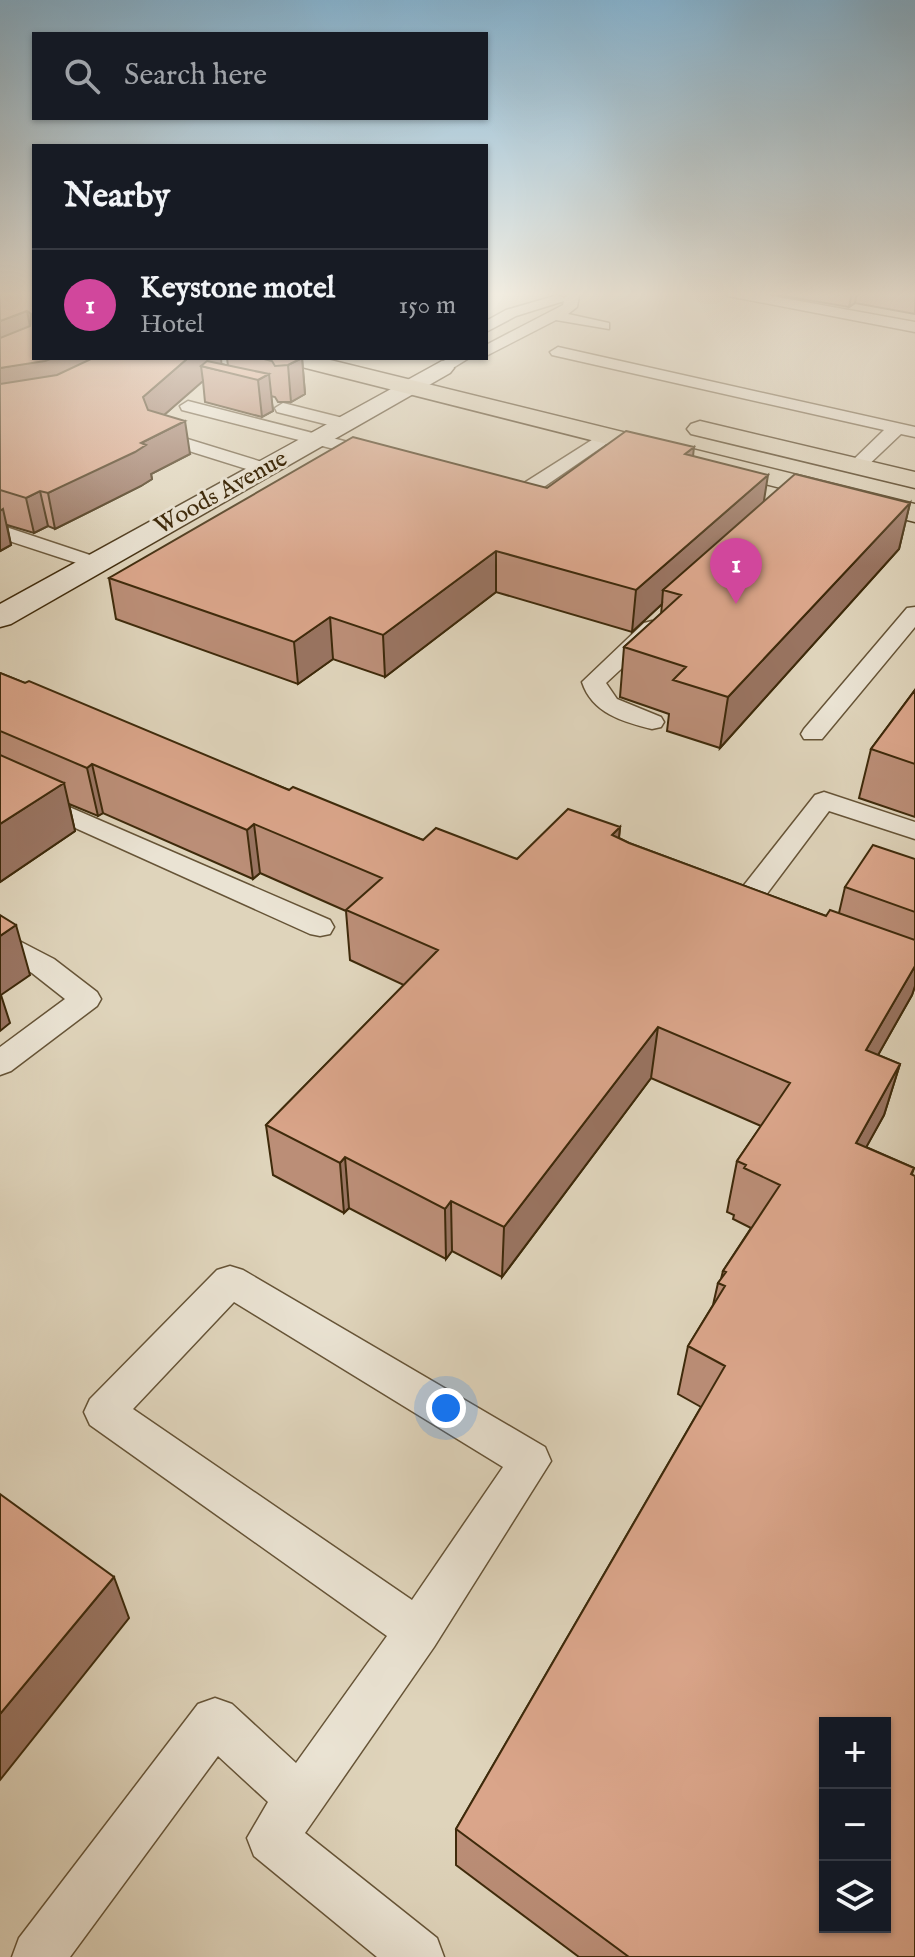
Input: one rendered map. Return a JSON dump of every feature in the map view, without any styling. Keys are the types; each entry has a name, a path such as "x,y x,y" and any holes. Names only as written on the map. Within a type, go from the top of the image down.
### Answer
{"main road":[{"path":"440,383 606,436 915,513"},
{"path":"676,423 915,480"}],"street":[{"name":"Woods Avenue","path":"0,617 345,424 399,383"}],"lane":[{"path":"698,383 906,430"},
{"path":"207,388 159,431 160,436 266,469"},
{"path":"188,406 392,459"},
{"path":"283,408 345,424"},
{"path":"857,466 906,430"},
{"path":"480,483 511,490 528,489 606,436"},
{"path":"785,507 807,487"},
{"path":"0,531 95,563"},
{"path":"652,722 607,704 596,693 594,682 672,610"},
{"path":"813,734 915,613"},
{"path":"0,785 320,927"},
{"path":"766,926 736,915 824,800 915,831"},
{"path":"0,941 43,966 86,999 0,1063"},
{"path":"418,1631 104,1412 230,1281 530,1461 418,1631 272,1838 418,1957"},
{"path":"38,1957 215,1721 300,1799"}],"building":[{"path":"159,383 143,397 148,410 185,421 141,443 146,445 135,452 48,493 40,491 26,498 0,490 0,384"},
{"path":"626,431 694,447 685,454 768,475 636,590 496,551 383,635 330,617 294,642 109,578 353,437 547,488"},
{"path":"795,474 910,503 728,697 673,680 686,667 624,647 681,595 663,590"},
{"path":"0,673 25,683 29,681 289,790 293,787 423,840 436,828 517,859 568,809 620,827 612,835 629,843 826,916 830,910 915,940 915,966 866,1050 900,1064 856,1143 914,1168 911,1174 915,1176 915,1957 629,1957 456,1829 725,1366 688,1346 725,1286 718,1283 726,1272 723,1271 780,1185 744,1168 746,1165 737,1161 790,1083 658,1027 504,1227 451,1201 445,1209 345,1157 340,1163 266,1125 438,950 346,910 382,878 254,824 247,830 92,764 87,768 0,731"},
{"path":"915,690 915,764 871,749"},
{"path":"0,755 64,783 0,824"},
{"path":"873,845 915,859 915,912 845,887"},
{"path":"0,915 16,925 0,936"},
{"path":"0,1494 114,1577 0,1714"}],"place":[{"name":"Keystone motel","path":"736,604"}]}
